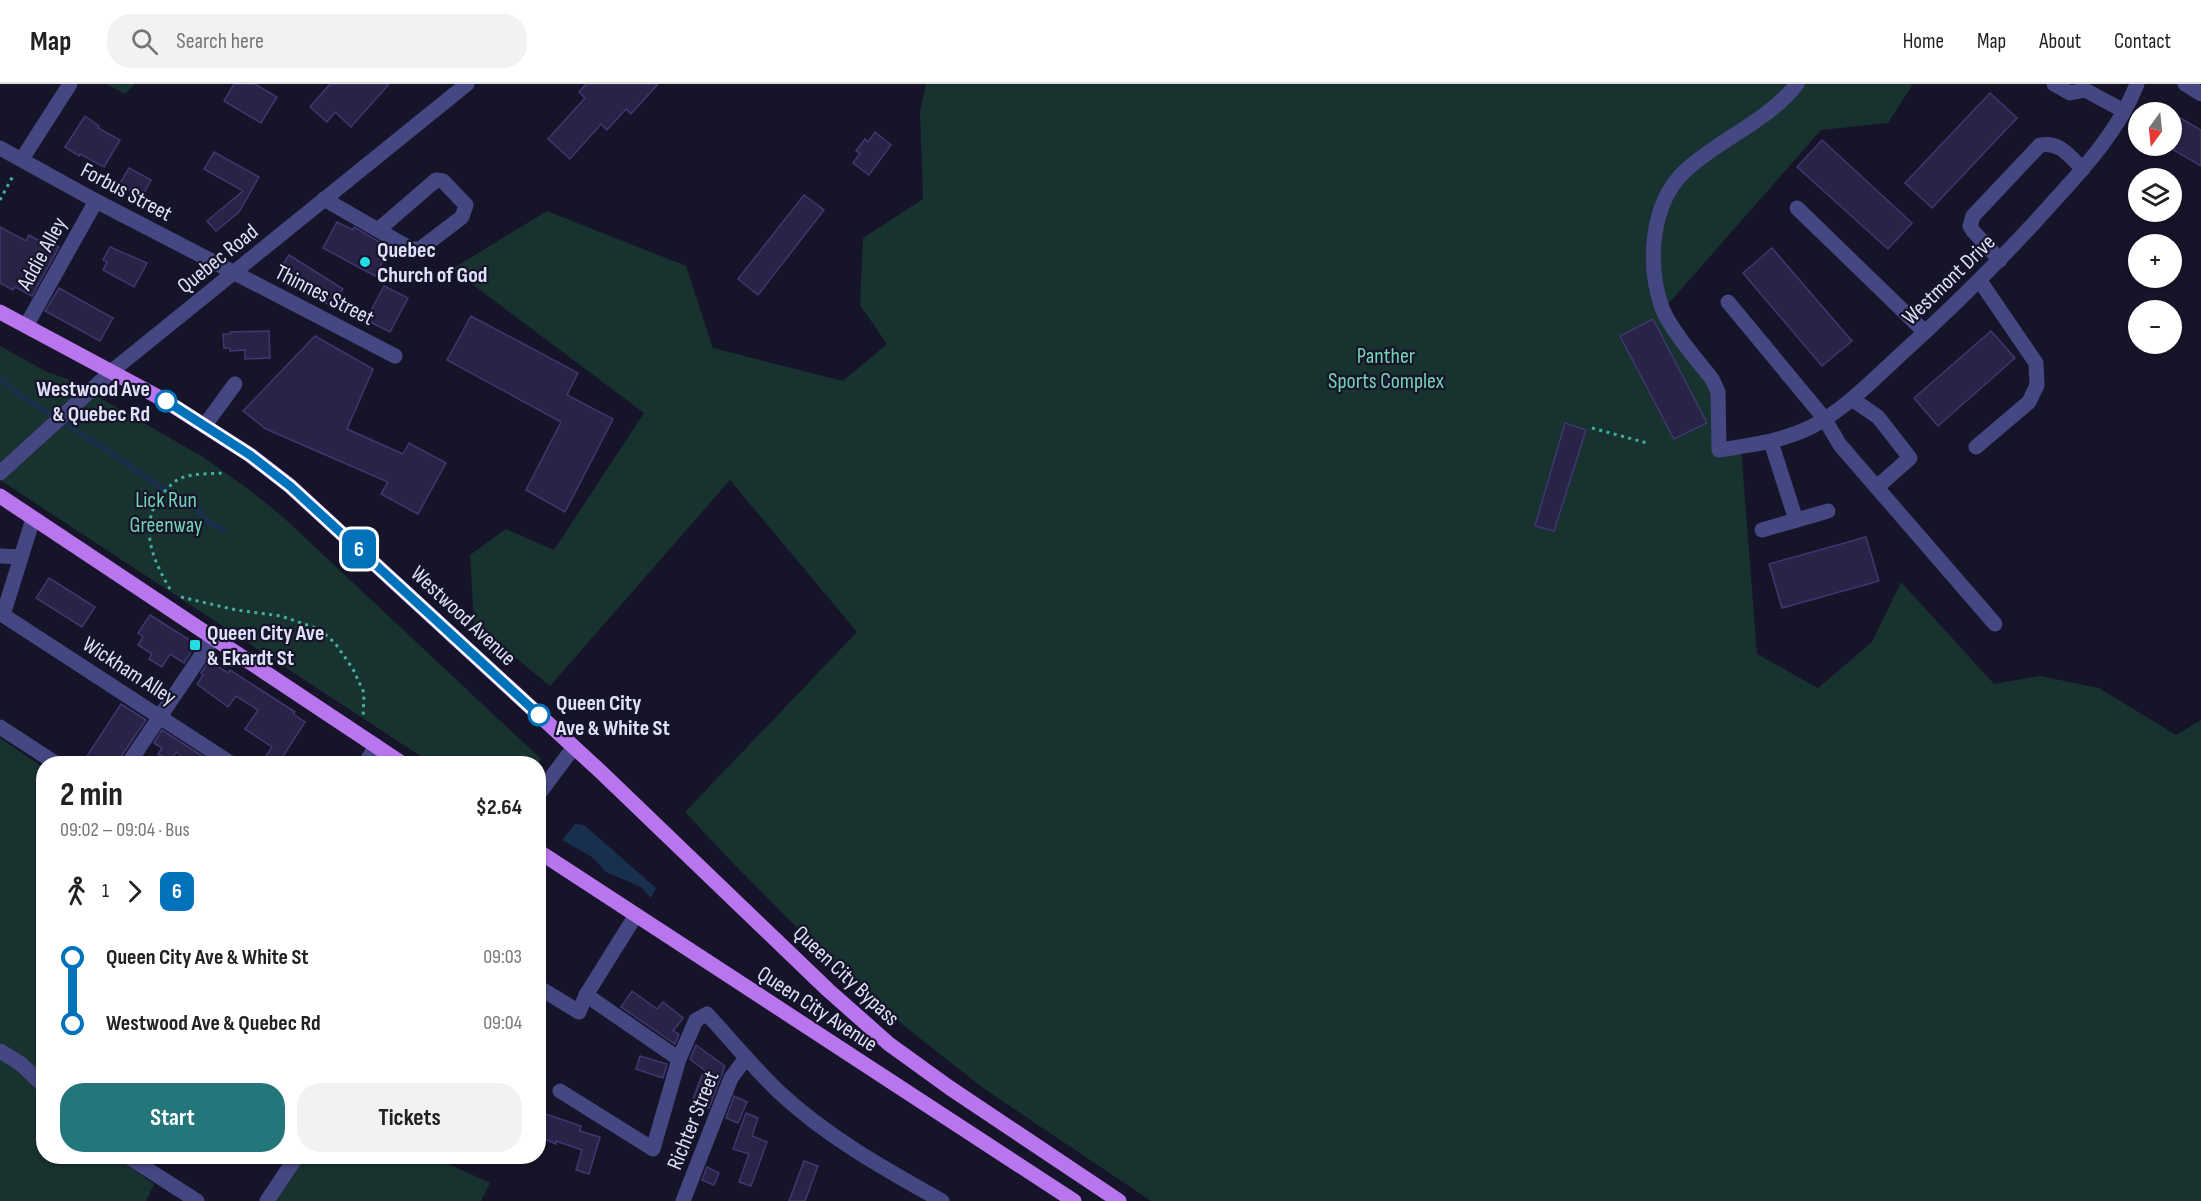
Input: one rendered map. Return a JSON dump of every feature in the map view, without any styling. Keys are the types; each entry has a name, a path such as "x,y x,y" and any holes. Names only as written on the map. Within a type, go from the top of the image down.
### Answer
{"main road":[{"name":"Westwood Avenue","path":"0,312 112,371 205,425 250,455 290,486 574,747"},
{"path":"0,496 391,756"},
{"name":"Queen City Bypass","path":"574,747 828,990 889,1044 950,1088 1119,1201"},
{"name":"Queen City Avenue","path":"546,855 1074,1201"}],"street":[{"path":"22,159 70,84"},
{"name":"Quebec Road","path":"0,473 112,371 466,84"},
{"name":"Westmont Drive","path":"1797,84 1790,93 1768,111 1685,171 1668,190 1652,246 1654,276 1663,310 1718,392 1719,450 1771,442 1812,426 1852,399 2001,260 2094,156 2124,111 2137,84"},
{"path":"2054,84 2070,93 2085,90 2124,111"},
{"path":"2185,84 2201,93"},
{"path":"2001,260 1973,231 1970,226 1973,216 2040,145 2059,146 2083,169"},
{"name":"Forbus Street","path":"0,148 234,273"},
{"path":"324,199 411,249 420,249 462,217 466,205 443,181 436,180 378,230"},
{"name":"Addie Alley","path":"26,326 96,201"},
{"path":"1797,208 1925,332"},
{"name":"Thinnes Street","path":"234,273 395,356"},
{"path":"1976,447 2029,402 2037,386 2036,363 1980,281"},
{"path":"1728,303 1824,418 1840,445 1995,624"},
{"path":"205,425 235,384"},
{"path":"1852,399 1878,417 1910,458 1877,487"},
{"path":"1771,442 1796,520"},
{"path":"1762,530 1828,511"},
{"path":"0,556 21,557 33,519"},
{"name":"Wickham Alley","path":"21,557 3,615 220,756"},
{"path":"133,756 213,638"},
{"path":"0,727 45,756"},
{"path":"370,756 376,746"},
{"path":"546,784 574,747"},
{"path":"546,992 579,1012 586,995 636,915"},
{"path":"586,995 679,1059"},
{"path":"560,1091 653,1149 679,1059 696,1020 707,1014 779,1092 815,1122 853,1149 942,1201"},
{"path":"0,1051 21,1064 36,1078"},
{"name":"Richter Street","path":"683,1201 730,1078 746,1058"},
{"path":"139,1164 197,1201"},
{"path":"267,1201 292,1164"}],"path":[{"path":"0,200 22,159"},
{"path":"1592,428 1647,443"},
{"path":"225,473 182,477 172,483 152,508 149,522 156,565 174,595 237,610 281,616 319,629 335,643 353,669 364,693 363,719"}],"green space":[{"path":"106,84 135,84 125,94"},
{"name":"Panther Sports Complex","path":"926,84 1913,84 1888,123 1821,130 1663,310 1712,379 1719,450 1741,447 1757,654 1818,688 1872,642 1901,582 1994,684 2040,676 2099,688 2176,735 2201,720 2201,1201 1151,1201 983,1088 898,1021 822,953 685,812 857,632 730,480 550,686 474,623 470,555 506,529 554,550 644,413 452,269 547,211 686,266 713,348 843,381 887,344 860,305 863,238 923,199 920,112"},
{"name":"Lick Run Greenway","path":"0,346 45,371 67,379 203,457 251,491 284,518 538,756 420,756 0,480"},
{"path":"0,738 36,762 36,1164 126,1164 154,1184 146,1201 0,1201"},
{"path":"292,1164 448,1164 490,1183 481,1201 267,1201"}],"water":[{"path":"575,824 584,825 656,888 651,898 641,887 606,872 592,857 562,840"}],"building":[{"path":"234,84 255,84 277,97 261,123 224,101"},
{"path":"330,84 389,84 351,127 335,112 327,122 310,107"},
{"path":"586,84 658,84 631,114 626,109 607,130 601,124 570,159 548,139 585,98 579,92"},
{"path":"1990,93 2017,118 1932,208 1905,183"},
{"path":"85,116 99,126 98,128 120,140 104,167 65,147"},
{"path":"2182,119 2201,130 2201,166 2182,155"},
{"path":"875,132 891,145 869,175 853,163 860,153 856,151 865,139 868,142"},
{"path":"1822,140 1912,223 1888,249 1797,167"},
{"path":"214,152 259,177 239,212 216,231 207,221 243,191 204,169"},
{"path":"129,168 151,180 142,197 119,185"},
{"path":"804,195 824,210 758,295 738,279"},
{"name":"Quebec Church of God","path":"337,222 353,230 354,227 390,248 375,276 323,248"},
{"path":"0,227 26,241 29,235 44,243 46,240 59,247 32,296 15,287 13,290 0,283"},
{"path":"110,247 147,263 134,287 103,270 107,262 103,260"},
{"path":"1772,248 1852,341 1822,366 1743,273"},
{"path":"289,255 343,289 331,306 317,298 319,293 280,269"},
{"path":"384,286 408,298 390,332 366,320"},
{"path":"59,288 113,318 100,341 45,311"},
{"path":"471,316 578,373 567,395 613,419 565,512 526,490 561,422 447,360"},
{"path":"1653,319 1707,423 1674,439 1620,336"},
{"path":"269,331 270,358 245,359 245,350 230,351 230,348 224,348 223,334"},
{"path":"1991,331 2015,358 1938,426 1914,398"},
{"path":"315,336 373,369 347,429 403,454 409,443 446,463 418,514 381,494 388,482 266,429 243,411"},
{"path":"1565,423 1586,430 1554,531 1535,526"},
{"path":"1866,537 1879,581 1782,608 1769,564"},
{"path":"49,578 95,607 82,627 36,598"},
{"path":"150,615 196,644 184,663 170,654 162,667 149,659 152,654 138,645 143,637 138,633"},
{"path":"209,661 228,673 230,670 295,712 293,714 305,722 283,756 266,756 272,747 245,729 258,710 236,696 228,707 197,684 203,675 201,673"},
{"path":"121,704 146,720 121,756 87,756"},
{"path":"162,730 202,756 182,756 176,752 173,756 161,756 158,754 162,748 154,743"},
{"path":"632,991 657,1009 663,1002 683,1018 673,1031 679,1034 675,1044 621,1007"},
{"path":"696,1045 725,1066 709,1108 692,1102 702,1075 716,1079 690,1059"},
{"path":"640,1056 667,1064 663,1078 636,1069"},
{"path":"734,1096 747,1102 738,1123 726,1118"},
{"path":"746,1113 758,1118 752,1136 767,1142 751,1186 739,1182 749,1154 733,1149"},
{"path":"546,1114 581,1126 580,1131 600,1137 589,1174 576,1170 582,1150 556,1141 556,1144 546,1140"},
{"path":"804,1161 818,1166 805,1201 789,1201"},
{"path":"707,1167 719,1173 714,1185 702,1180"}],"waterway":[{"path":"0,378 15,392 162,488 193,505 208,522 224,530"}],"bus line":[{"name":"6","path":"166,401 250,455 290,486 539,715"}],"place":[{"name":"Quebec Church of God","path":"365,262"},
{"name":"Westwood Ave & Quebec Rd","path":"166,401"},
{"name":"Queen City Ave & Ekardt St","path":"195,645"},
{"name":"Queen City Ave & White St","path":"539,715"}]}
